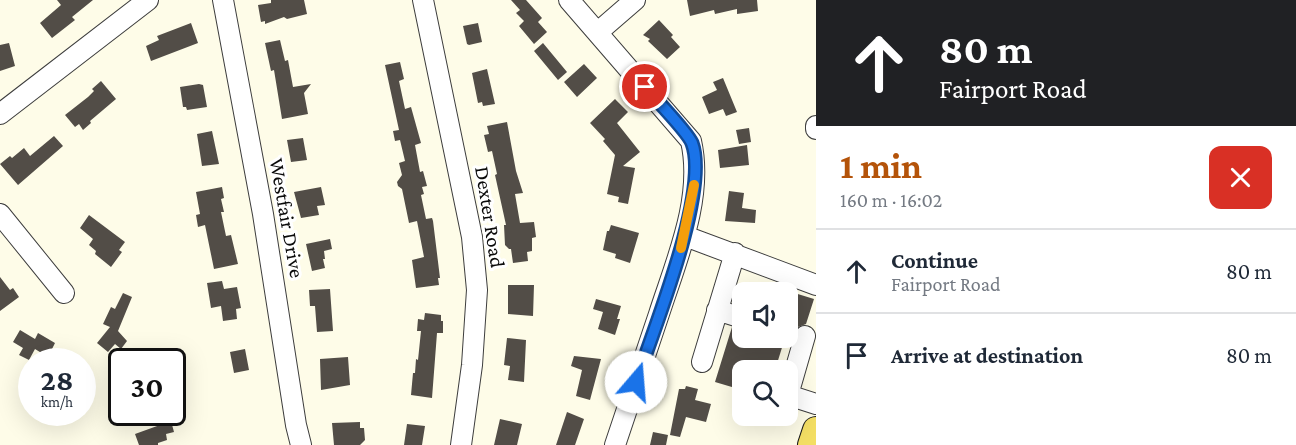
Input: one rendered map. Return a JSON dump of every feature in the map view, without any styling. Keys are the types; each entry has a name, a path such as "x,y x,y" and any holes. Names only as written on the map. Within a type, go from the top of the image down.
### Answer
{"street":[{"path":"0,114 148,0"},
{"name":"Westfair Drive","path":"223,0 301,445"},
{"name":"Dexter Road","path":"423,0 472,237 476,280 472,365 461,445"},
{"path":"569,0 691,141 696,160 696,177 685,236 615,445"},
{"path":"598,32 635,0"},
{"path":"0,214 64,293"},
{"path":"685,236 816,285"},
{"path":"702,362 735,253"},
{"path":"717,310 732,315"},
{"path":"803,335 788,395 816,404"}],"building":[{"path":"57,0 93,0 72,17 75,20 52,38 40,23 61,5"},
{"path":"271,0 304,0 307,14 287,19 284,17 265,24 265,21 261,22 258,5 271,3"},
{"path":"511,0 526,0 542,18 538,22 547,32 534,44 519,26 524,21 516,13 520,10"},
{"path":"687,0 757,0 758,11 737,14 737,9 715,14 714,10 690,16"},
{"path":"659,20 673,35 671,37 680,47 667,59 648,41 650,39 643,35"},
{"path":"191,23 198,43 151,61 146,46 159,40 157,36"},
{"path":"478,23 482,42 469,45 463,26"},
{"path":"280,40 285,61 288,60 293,87 311,84 304,93 308,114 282,119 274,70 271,71 265,43"},
{"path":"9,43 15,66 0,71 0,45"},
{"path":"543,43 567,72 558,80 534,51"},
{"path":"400,62 404,79 399,81 405,109 411,107 421,143 415,145 420,172 423,171 427,186 422,187 424,194 421,195 426,219 432,218 433,221 440,278 438,278 439,285 416,288 412,260 424,257 417,221 409,223 402,189 397,182 402,175 399,163 405,161 400,140 395,141 393,131 399,130 385,65"},
{"path":"584,64 597,78 577,97 564,82"},
{"path":"487,69 495,104 483,106 482,102 478,103 472,73"},
{"path":"723,78 737,112 726,116 723,109 709,114 702,97 717,90 713,82"},
{"path":"101,81 116,99 83,130 79,124 75,127 65,115 88,97 94,91 92,89"},
{"path":"203,85 207,107 187,110 183,107 180,87"},
{"path":"615,99 628,112 617,123 640,152 623,166 635,168 628,204 618,202 619,197 607,194 615,155 603,141 605,139 590,123"},
{"path":"507,122 516,171 523,193 515,194 520,223 534,222 536,237 532,238 532,251 527,252 528,261 513,263 511,249 505,245 504,225 506,225 492,151 488,152 484,135 489,134 487,126"},
{"path":"749,128 751,142 739,144 736,130"},
{"path":"212,131 219,164 202,166 197,134"},
{"path":"54,136 63,146 18,185 0,164 24,148 30,156"},
{"path":"303,138 307,160 291,162 287,140"},
{"path":"747,145 749,165 720,168 718,150"},
{"path":"222,187 224,198 221,199 224,212 221,212 226,236 231,235 238,264 214,269 205,225 198,227 196,215 200,214 196,192"},
{"path":"321,187 325,205 317,206 319,215 301,218 294,192"},
{"path":"729,191 744,193 742,208 756,210 755,223 725,221"},
{"path":"89,215 125,242 119,250 122,252 111,267 95,254 96,251 89,245 93,239 80,228"},
{"path":"611,225 639,233 630,263 615,258 616,254 603,250 607,231"},
{"path":"330,239 332,249 324,251 325,268 312,271 306,244"},
{"path":"0,277 10,290 13,288 19,297 0,311"},
{"path":"222,281 224,289 237,287 241,308 236,309 237,319 223,321 221,306 211,308 207,283"},
{"path":"508,285 534,285 533,316 508,314"},
{"path":"330,289 333,331 317,332 315,306 310,306 309,290"},
{"path":"123,293 132,297 118,331 127,341 122,348 115,344 108,348 108,352 97,343 110,327 103,324 111,307 115,309"},
{"path":"798,294 814,299 806,324 798,327"},
{"path":"596,299 621,306 615,335 598,329 603,312 593,309"},
{"path":"425,313 441,315 441,321 443,321 443,333 437,333 432,398 411,395 421,331 417,331 418,319 424,320"},
{"path":"732,327 732,348 782,348 778,360 732,360 732,387 715,382"},
{"path":"20,330 35,339 38,333 55,343 52,348 23,348 13,342"},
{"path":"507,338 526,340 524,382 508,380 510,366 504,365"},
{"path":"245,349 249,370 234,373 230,352"},
{"path":"574,356 601,359 590,400 576,396 582,370 571,366"},
{"path":"348,357 350,385 321,390 320,359"},
{"path":"686,386 698,389 695,400 711,404 706,422 686,417 680,437 670,435 679,389 685,389"},
{"path":"567,412 584,419 575,445 556,445"},
{"path":"500,419 522,424 517,445 494,445"},
{"path":"360,422 360,428 364,428 365,440 360,445 334,445 332,423"},
{"path":"407,424 425,426 422,445 404,445"},
{"path":"157,426 172,426 174,432 166,434 167,440 158,445 139,445 135,434"},
{"path":"653,432 668,435 666,445 650,445"}],"slow traffic":[{"path":"681,248 694,185"}],"route":[{"path":"636,382 685,236 696,177 696,160 691,141 645,87"}]}
